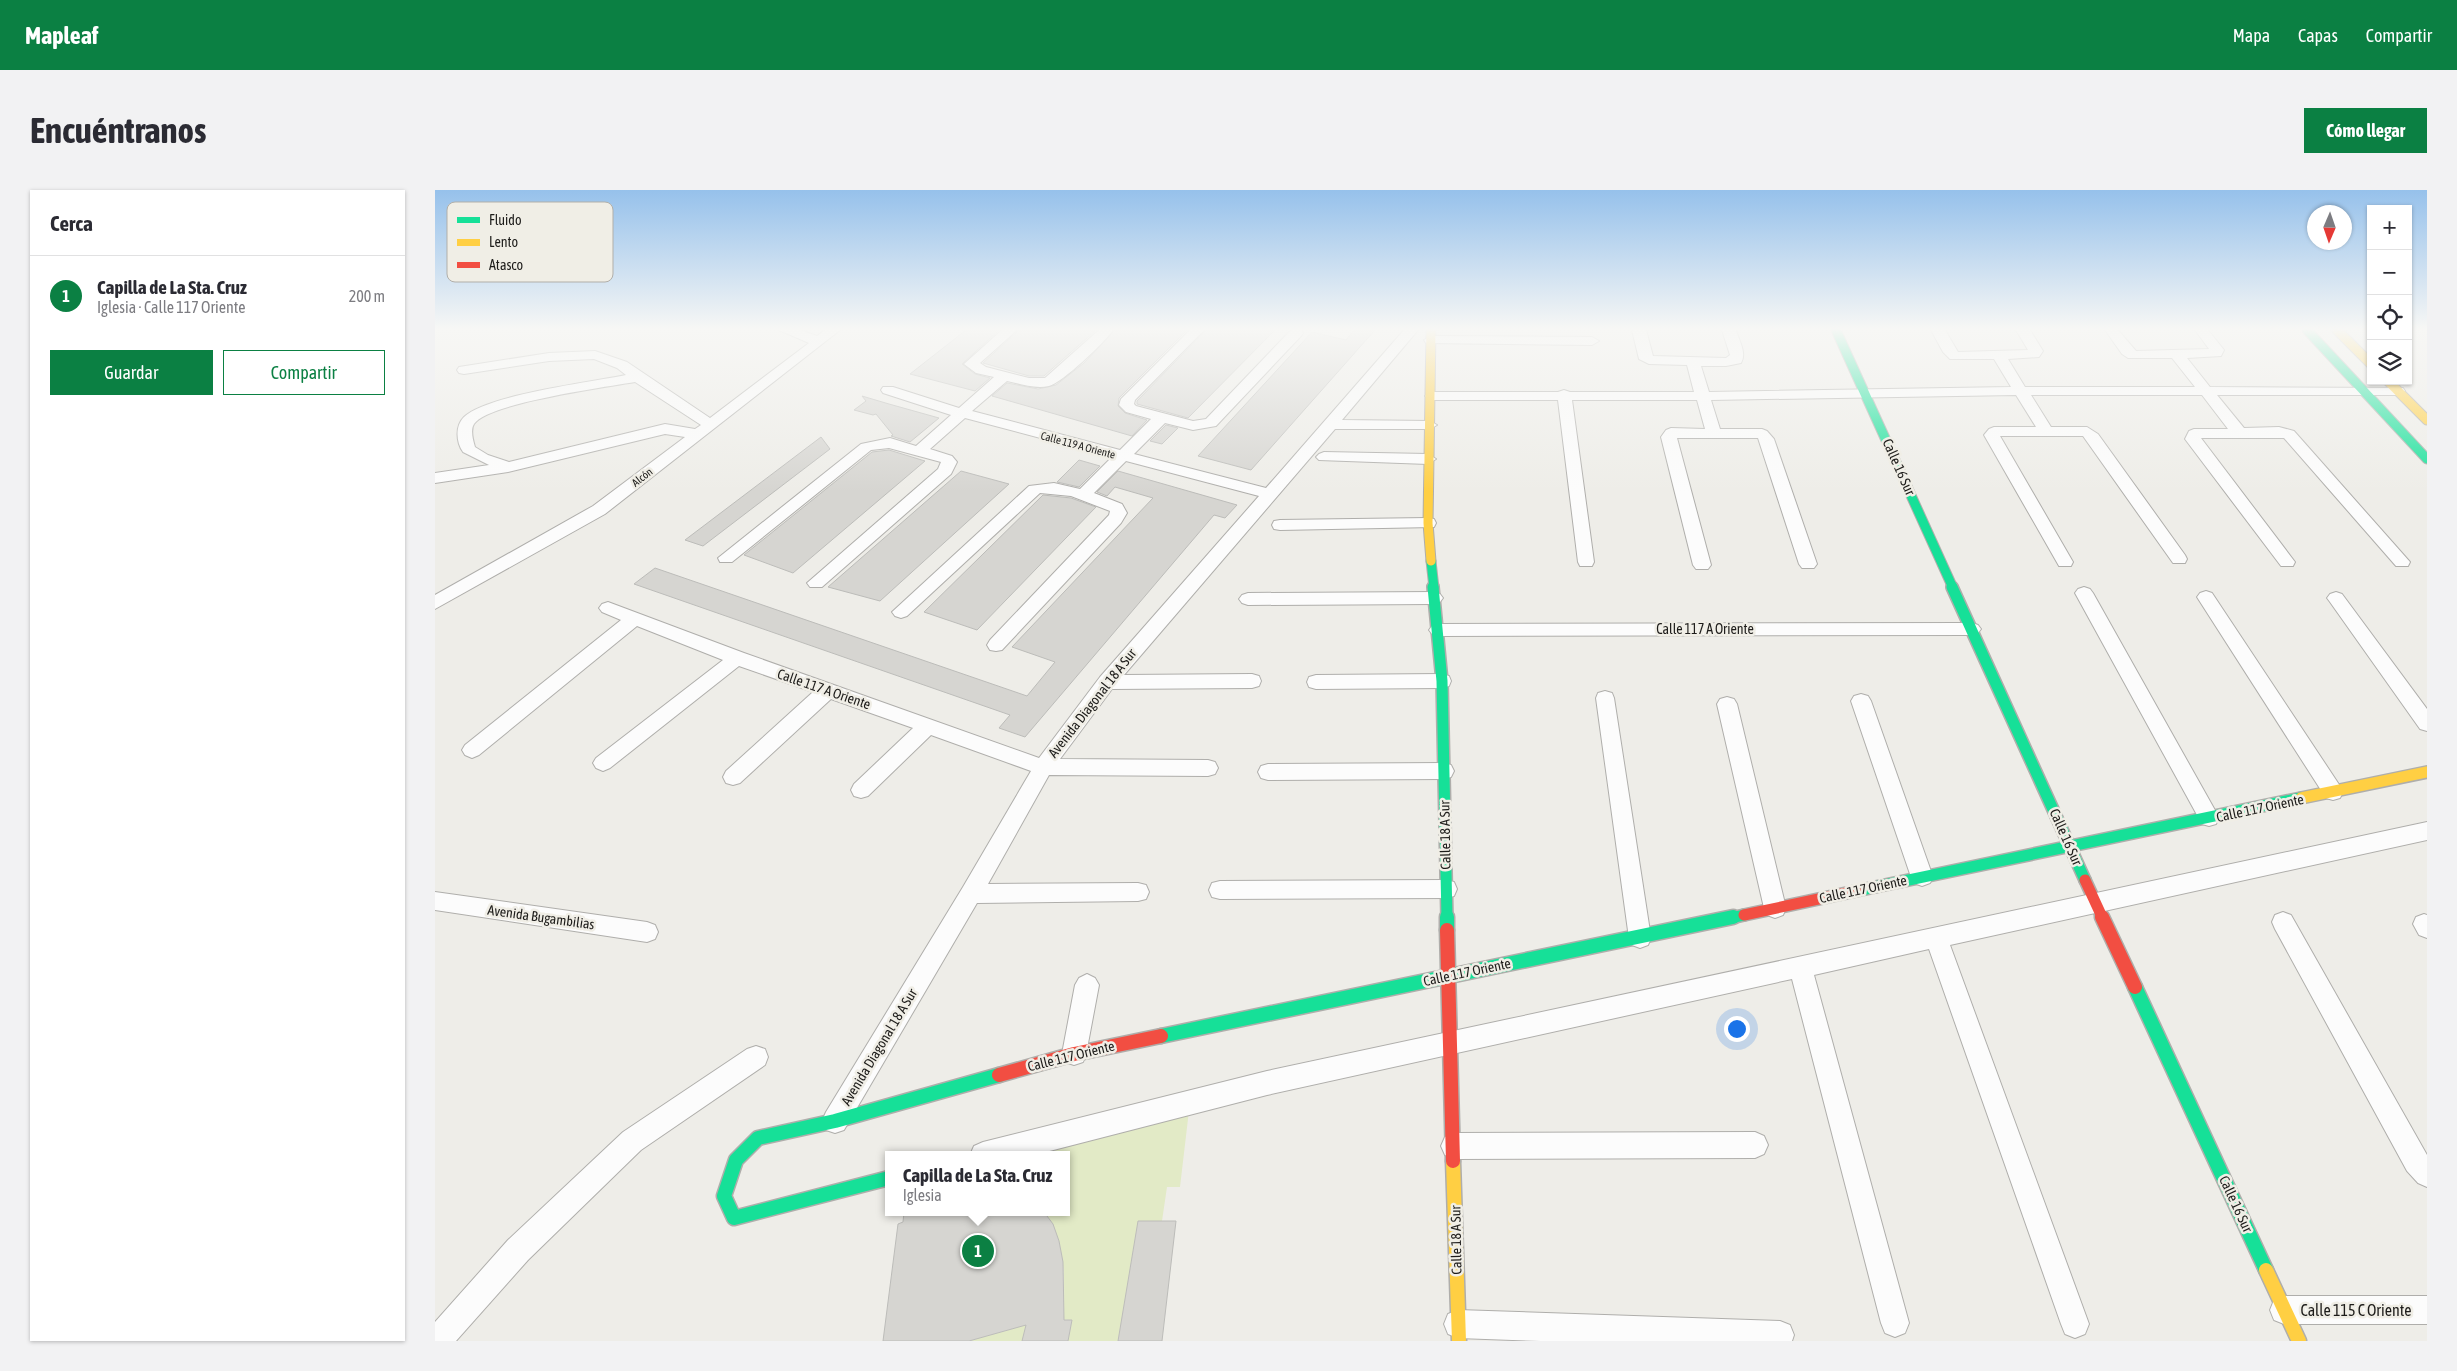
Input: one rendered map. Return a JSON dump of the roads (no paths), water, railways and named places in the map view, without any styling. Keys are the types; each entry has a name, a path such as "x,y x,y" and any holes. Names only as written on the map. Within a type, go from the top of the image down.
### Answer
{"street":[{"path":"508,467 483,458 468,449 464,437 465,429 468,422 474,416 502,405 605,384"},
{"path":"648,384 711,424"},
{"name":"Alcón","path":"439,595 599,510 764,384"},
{"path":"919,450 995,384"},
{"path":"1144,384 1128,399 1126,405 1131,409 1193,426 1203,426 1211,423 1248,384"},
{"name":"Avenida Diagonal 18 A Sur","path":"835,1120 971,894 1043,767 1107,682 1365,384"},
{"name":"Calle 18 A Sur","path":"1432,384 1428,459 1428,523 1442,681 1449,1043 1459,1333"},
{"path":"1699,384 1713,432"},
{"name":"Calle 16 Sur","path":"1862,384 2070,847 2299,1341"},
{"path":"2016,384 2046,431"},
{"path":"2200,384 2239,432"},
{"path":"2358,384 2427,459"},
{"path":"1432,396 1564,394 1703,396 2021,391 2365,391 2393,386 2427,420"},
{"name":"Calle 119 A Oriente","path":"888,390 961,413 1269,494"},
{"path":"1564,394 1586,562"},
{"path":"1082,496 1161,418"},
{"path":"1330,424 1430,425"},
{"path":"435,478 508,467 665,430 697,434"},
{"path":"1702,565 1669,437 1671,433 1754,432 1762,434 1766,439 1808,564"},
{"path":"2065,562 1992,435 1994,432 2087,432 2093,437 2179,559"},
{"path":"2287,562 2193,439 2195,434 2205,432 2289,434 2402,562"},
{"path":"726,558 866,447 890,443 947,459 949,462 945,471 816,583"},
{"path":"1324,457 1428,459"},
{"path":"901,612 1029,493 1042,487 1082,496 1116,508 1119,513 1115,520 996,645"},
{"path":"1280,525 1428,523"},
{"path":"2084,593 2209,818"},
{"path":"2206,597 2333,792"},
{"path":"1248,600 1434,598"},
{"path":"2336,598 2427,724"},
{"name":"Calle 117 A Oriente","path":"608,608 737,658 1043,767 1208,768"},
{"path":"472,750 634,619"},
{"name":"Calle 117 A Oriente","path":"1438,630 1972,629"},
{"path":"603,763 737,658"},
{"path":"1107,682 1252,681"},
{"path":"1316,682 1442,681"},
{"path":"733,777 827,690"},
{"path":"1605,698 1640,938"},
{"path":"1861,701 1922,877"},
{"path":"1727,704 1775,908"},
{"path":"861,790 929,725"},
{"path":"1267,772 1444,771"},
{"name":"Calle 117 Oriente","path":"885,1179 734,1218 725,1196 736,1160 758,1138 835,1120 1074,1054 1640,938 2427,772"},
{"path":"999,1151 1267,1083 2427,831"},
{"path":"1220,890 1446,890"},
{"path":"971,894 1138,892"},
{"name":"Avenida Bugambilias","path":"435,901 647,932"},
{"path":"2283,922 2416,1162 2427,1174"},
{"path":"1936,938 2075,1324"},
{"path":"1800,967 1895,1323"},
{"path":"1074,1054 1087,984"},
{"path":"437,1341 518,1250 632,1141 756,1057"},
{"path":"1454,1146 1755,1145"},
{"name":"Calle 115 C Oriente","path":"2285,1310 2427,1310"},
{"path":"1459,1333 1780,1335"}],"place":[{"name":"Capilla de La Sta. Cruz","path":"978,1251"}]}
